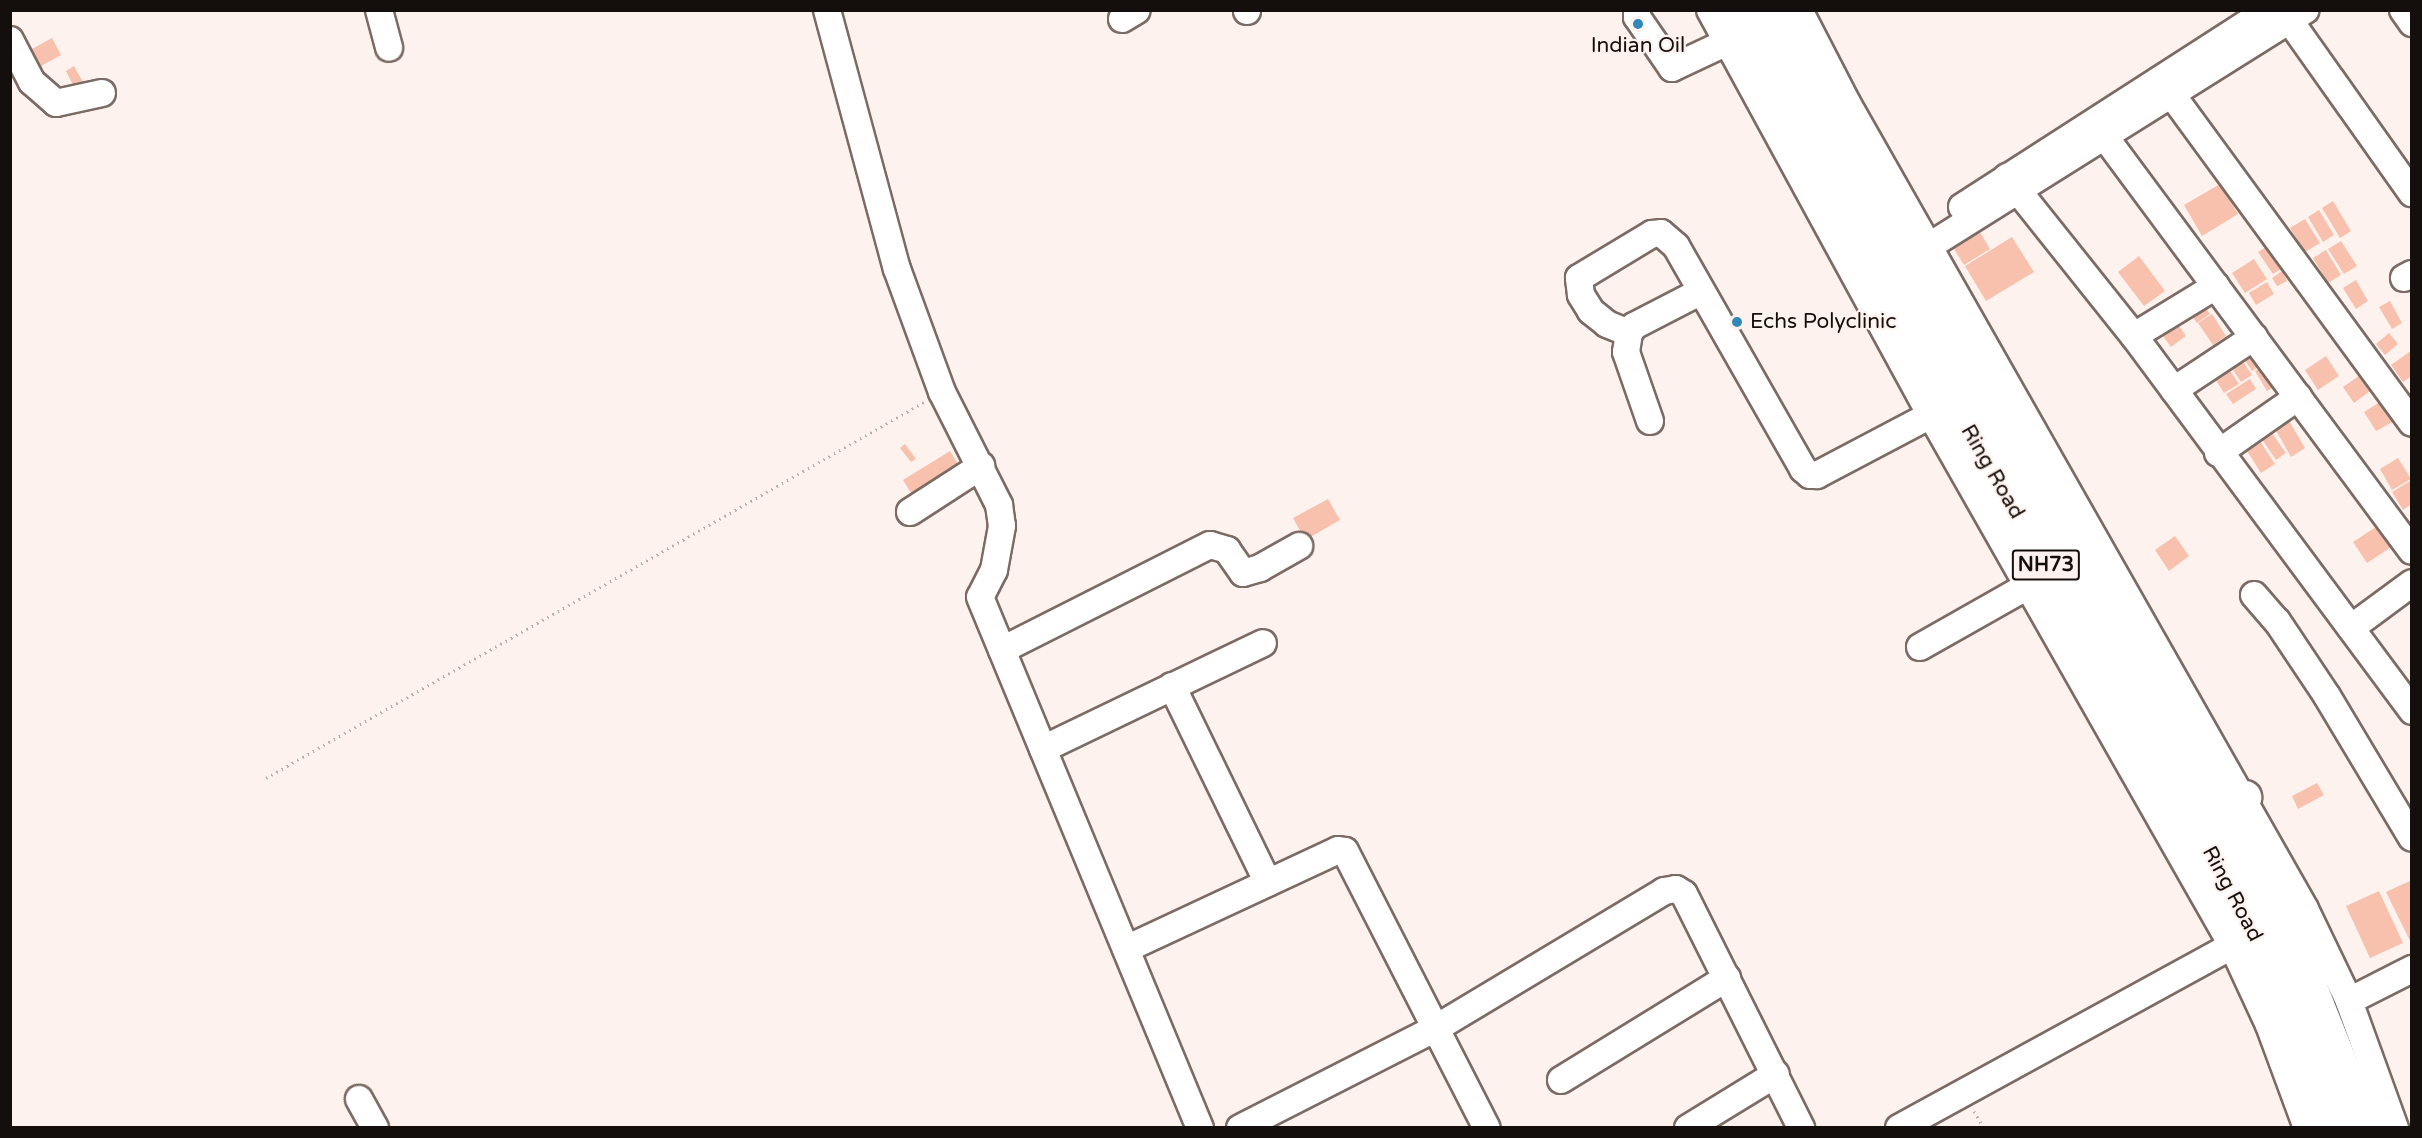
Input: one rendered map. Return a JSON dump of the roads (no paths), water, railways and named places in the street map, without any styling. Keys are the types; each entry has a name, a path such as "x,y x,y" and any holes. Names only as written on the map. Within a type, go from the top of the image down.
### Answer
{"highway":[{"name":"Ring Road","path":"1747,24 1913,246 2028,505 2243,939 2304,1039 2336,1128"},
{"name":"Ring Road","path":"1747,24 2028,505 2232,804 2293,944 2381,1125"}],"street":[{"path":"380,10 389,48"},
{"path":"827,10 897,269 942,392 999,505 1002,526 994,570 980,597 1200,1128"},
{"path":"1637,10 1637,17 1671,68 1747,24"},
{"path":"1710,10 1747,24 1931,415 2028,505 2028,586 2243,939 2269,1025 2307,1128"},
{"path":"1798,10 1913,246 2288,14"},
{"path":"2403,10 2412,23"},
{"path":"2012,185 2105,137 2172,95 2288,14"},
{"path":"2288,14 2412,193"},
{"path":"10,40 32,82 56,103 102,93"},
{"path":"2172,95 2412,423"},
{"path":"2105,137 2412,551"},
{"path":"2012,185 2134,336 2218,453 2412,711"},
{"path":"1629,333 1607,324 1591,312 1581,295 1582,274 1652,234 1661,233 1676,246 1700,292 1803,469 1810,475 1817,475 1931,415"},
{"path":"2134,336 2216,286"},
{"path":"1650,421 1626,352 1629,333 1634,326 1700,292"},
{"path":"2174,390 2254,337"},
{"path":"2218,453 2298,397"},
{"path":"910,512 981,466"},
{"path":"1002,650 1210,545 1227,550 1243,573 1260,568 1299,546"},
{"path":"2351,628 2412,583"},
{"path":"1920,646 2028,586"},
{"path":"2254,595 2277,621 2327,696 2412,838"},
{"path":"1043,748 1263,643"},
{"path":"1172,686 1268,883"},
{"path":"2232,804 2349,1001 2381,1125"},
{"path":"1126,949 1268,883 1345,851 1438,1027 1482,1126"},
{"path":"1240,1128 1438,1027 1664,891 1676,889 1684,894 1801,1128"},
{"path":"1899,1128 2243,939"},
{"path":"2349,1001 2412,969"},
{"path":"1561,1080 1727,978"},
{"path":"1688,1128 1776,1074"},
{"path":"359,1100 375,1128"}],"place":[{"name":"Indian Oil","path":"1638,24"},
{"name":"Echs Polyclinic","path":"1737,322"}]}
